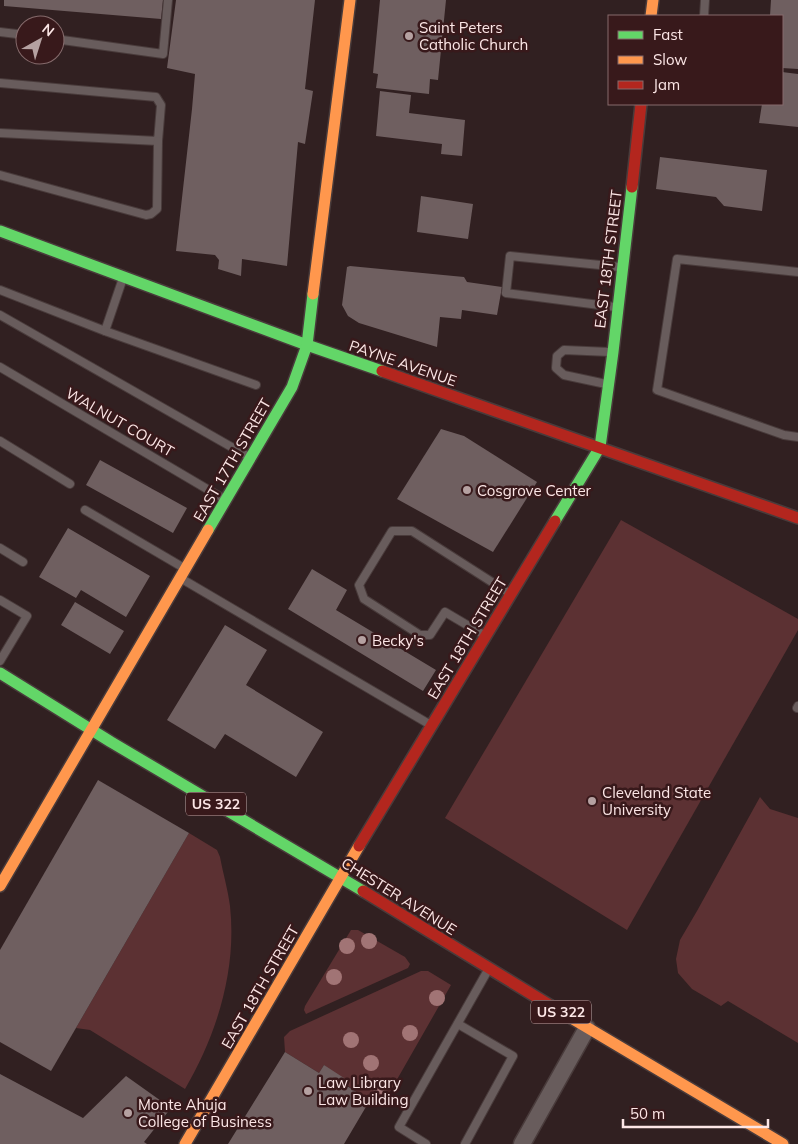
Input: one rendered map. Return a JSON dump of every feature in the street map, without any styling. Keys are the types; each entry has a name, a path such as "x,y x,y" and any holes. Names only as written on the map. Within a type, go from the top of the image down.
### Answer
{"main road":[{"name":"EAST 17TH STREET","path":"0,886 292,387 307,345 350,0"},
{"path":"651,15 653,0"},
{"name":"EAST 18TH STREET","path":"186,1144 340,877 600,447 613,352 641,105"},
{"name":"PAYNE AVENUE","path":"0,231 307,345 798,518"},
{"name":"CHESTER AVENUE","path":"0,673 587,1028 783,1144"}],"street":[{"path":"522,1144 587,1028"}],"lane":[{"path":"65,40 163,54 168,0"},
{"path":"704,15 705,0"},
{"path":"0,32 15,34"},
{"path":"0,83 156,97 161,105 158,141 157,209 151,214 146,215 0,175"},
{"path":"0,133 158,141"},
{"path":"618,308 506,293 510,256 622,267"},
{"path":"798,272 677,259 658,390 784,435 798,437"},
{"path":"105,331 123,277"},
{"path":"0,290 105,331 256,385"},
{"path":"0,315 251,458"},
{"path":"608,385 564,375 556,368 557,356 564,350 613,352"},
{"name":"WALNUT COURT","path":"0,367 226,500"},
{"path":"0,441 70,484"},
{"path":"86,510 273,634 432,726"},
{"path":"486,636 445,612 430,636 420,634 364,599 359,585 392,531 412,532 511,594"},
{"path":"0,548 23,562"},
{"path":"0,600 27,616 0,661"},
{"path":"426,1144 399,1127 490,969"},
{"path":"458,1024 512,1056 465,1144"}],"shaded area":[{"path":"621,520 798,619 798,630 627,930 445,818"},
{"path":"760,797 770,809 798,818 798,1043 728,1001 721,1006 692,989 678,973 676,959 680,940"},
{"path":"189,833 217,850 229,900 231,930 227,978 222,1001 207,1046 185,1089 90,1030 76,1028"},
{"path":"351,930 358,930 405,957 410,964 408,968 306,1014 305,1006"},
{"path":"421,971 428,971 451,985 383,1104 351,1088 324,1065 319,1073 285,1052 284,1037 290,1031"}],"building":[{"path":"4,0 163,0 161,19 4,6"},
{"path":"176,0 315,0 305,89 313,91 305,144 298,142 287,266 242,259 241,276 218,269 219,260 215,255 176,251 195,74 167,68"},
{"name":"Saint Peters Catholic Church","path":"380,0 446,0 438,80 430,79 429,94 376,88 378,74 373,73"},
{"path":"771,0 798,0 798,69 783,68 783,15 770,15"},
{"path":"783,72 798,74 798,127 759,123 762,105 783,105"},
{"path":"380,91 411,95 409,113 465,120 462,156 441,154 442,144 376,136"},
{"path":"660,157 767,170 762,211 724,206 716,197 656,189"},
{"path":"421,196 473,204 468,239 417,232"},
{"path":"347,267 464,277 467,282 502,287 497,315 462,310 461,319 440,317 437,347 359,323 348,316 342,305"},
{"name":"Cosgrove Center","path":"441,429 464,436 537,482 493,552 397,499"},
{"path":"100,460 187,508 173,533 86,485"},
{"path":"68,528 150,576 126,617 81,590 76,598 39,577"},
{"name":"Becky's","path":"312,569 347,590 336,610 436,670 423,691 288,609"},
{"path":"75,602 124,631 110,654 61,625"},
{"path":"225,625 267,650 246,685 323,732 296,777 225,734 215,749 167,720"},
{"path":"98,780 189,833 51,1071 0,1042 0,950"},
{"name":"Law Library Law Building","path":"285,1052 319,1073 324,1065 344,1078 342,1083 370,1100 344,1144 228,1144"},
{"name":"Monte Ahuja College of Business","path":"0,1074 83,1118 126,1076 171,1108 144,1142 147,1144 0,1144"}],"traffic: fast":[{"path":"555,521 600,447 632,187"},
{"path":"0,231 382,371"},
{"path":"208,530 292,387 307,345 313,294"},
{"path":"0,673 111,742 363,891"}],"traffic: slow":[{"path":"313,294 350,0"},
{"path":"651,15 653,0"},
{"path":"0,886 208,530"},
{"path":"185,1144 359,846"},
{"path":"551,1006 783,1144"}],"traffic: jam":[{"path":"632,187 641,105"},
{"path":"382,371 798,518"},
{"path":"359,846 555,521"},
{"path":"363,891 551,1006"}],"place":[{"name":"Saint Peters Catholic Church","path":"409,36"},
{"name":"Cosgrove Center","path":"467,490"},
{"name":"Becky's","path":"362,640"},
{"name":"Cleveland State University","path":"592,801"},
{"name":"Law Library Law Building","path":"308,1091"},
{"name":"Monte Ahuja College of Business","path":"128,1113"}]}
